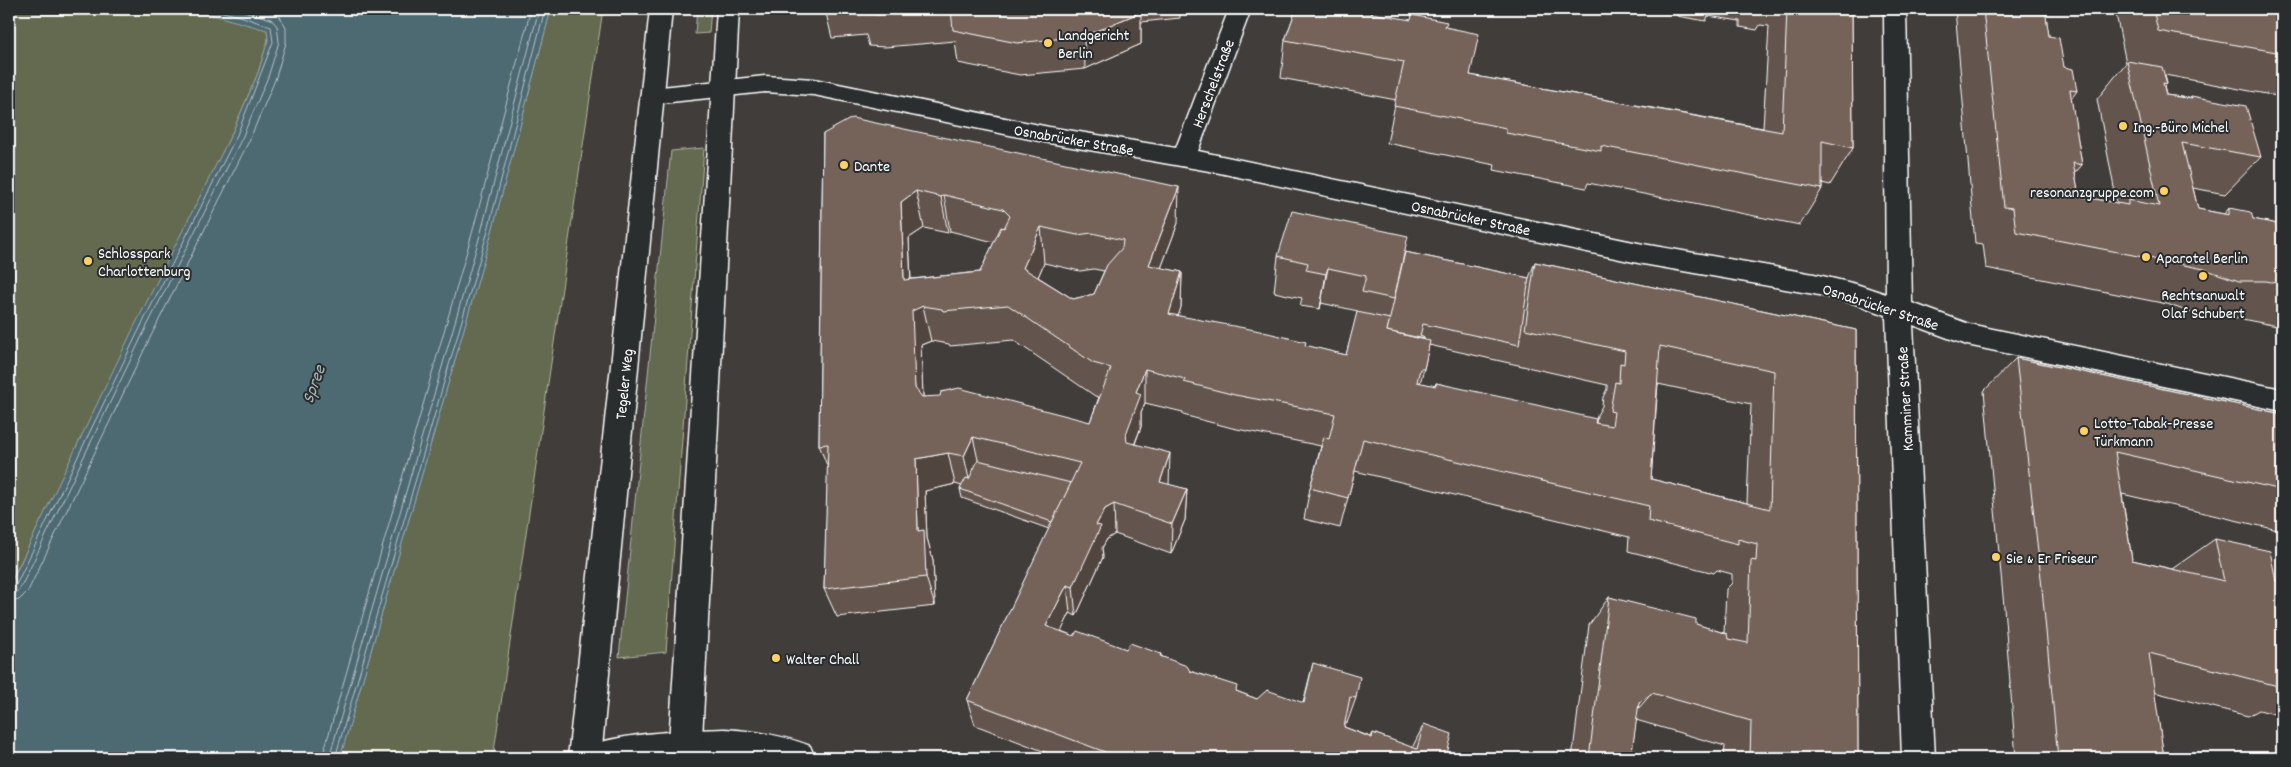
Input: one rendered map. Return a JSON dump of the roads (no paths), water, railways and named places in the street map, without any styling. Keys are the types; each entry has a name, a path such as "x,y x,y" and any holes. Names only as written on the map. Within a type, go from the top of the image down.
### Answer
{"street":[{"name":"Tegeler Weg","path":"584,758 661,9"},
{"path":"684,753 728,9"},
{"name":"Herschelstraße","path":"1184,157 1240,9"},
{"name":"Kamminer Straße","path":"1895,9 1899,311 1918,758"},
{"name":"Osnabrücker Straße","path":"652,96 765,84 814,87 1049,135 1184,157 1643,254 1814,284 1856,294 1967,334 2282,400"},
{"path":"601,758 755,747 793,756"}],"water":[{"name":"Spree","path":"191,9 551,9 491,235 340,758 9,758 9,587 133,329 232,133 258,73 268,40 267,30"}],"place":[{"name":"Landgericht Berlin","path":"1048,43"},
{"name":"Ing.-Büro Michel","path":"2123,126"},
{"name":"Dante","path":"844,165"},
{"name":"resonanzgruppe.com","path":"2164,191"},
{"name":"Aparotel Berlin","path":"2146,257"},
{"name":"Schlosspark Charlottenburg","path":"88,261"},
{"name":"Rechtsanwalt Olaf Schubert","path":"2203,276"},
{"name":"Lotto-Tabak-Presse Türkmann","path":"2084,431"},
{"name":"Sie & Er Friseur","path":"1996,557"},
{"name":"Walter Chall","path":"776,658"}]}
